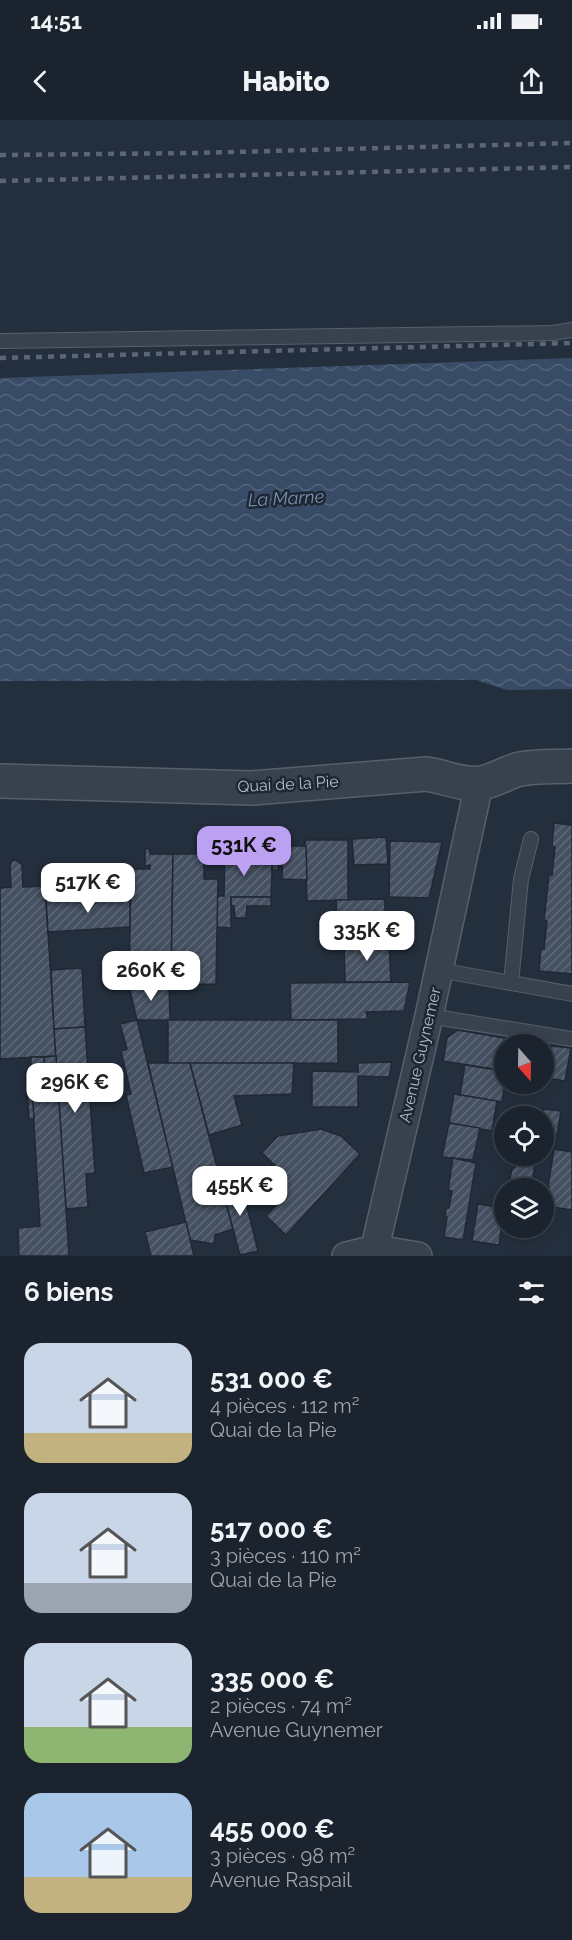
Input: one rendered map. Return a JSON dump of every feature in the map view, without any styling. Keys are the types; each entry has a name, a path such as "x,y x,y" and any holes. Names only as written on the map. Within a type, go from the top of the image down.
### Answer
{"street":[{"name":"Quai de la Pie","path":"0,781 252,788 426,774 460,782 479,783 495,780 520,769 572,766"},
{"name":"Avenue Guynemer","path":"374,1252 429,1016 479,783"},
{"path":"346,1256 374,1252 418,1256"}],"lane":[{"path":"0,341 553,333 572,330"},
{"path":"511,983 520,879 531,839"},
{"path":"439,970 572,994"},
{"path":"429,1016 572,1039"}],"water":[{"name":"La Marne","path":"572,358 572,689 507,690 476,680 0,681 0,378"}],"building":[{"path":"554,823 572,825 572,974 539,971 547,921 544,920 549,875 552,875 555,847 552,846"},
{"path":"386,837 388,864 354,865 352,839"},
{"path":"305,840 348,840 348,900 307,901"},
{"path":"390,841 442,842 429,898 389,897"},
{"path":"225,844 273,846 271,897 231,897 231,928 217,927 217,896 224,896"},
{"path":"273,846 279,846 278,870 272,870"},
{"path":"283,846 306,846 307,880 282,879"},
{"path":"149,848 150,854 173,854 171,985 129,986 131,869 150,869 150,865 145,866 145,849"},
{"path":"173,854 204,854 204,879 218,879 216,984 171,985"},
{"path":"16,860 22,865 23,887 45,886 56,1056 0,1059 0,888 11,887 10,866 12,861"},
{"path":"130,896 130,927 48,932 46,900"},
{"path":"231,897 271,897 271,906 247,906 246,918 235,918"},
{"path":"385,899 385,941 338,942 336,900"},
{"path":"344,941 389,941 391,982 345,982"},
{"path":"82,968 85,1027 54,1029 51,970"},
{"path":"410,982 404,1011 366,1012 368,1019 291,1020 290,983"},
{"path":"169,985 170,1020 137,1020 129,986"},
{"path":"137,1020 173,1167 144,1173 126,1095 131,1094 121,1051 127,1049 120,1024"},
{"path":"168,1020 338,1020 338,1063 168,1064"},
{"path":"85,1027 95,1173 86,1174 88,1207 66,1209 54,1029"},
{"path":"458,1030 494,1036 494,1069 443,1061 447,1038"},
{"path":"554,1046 571,1048 565,1081 554,1079"},
{"path":"56,1056 69,1256 19,1256 18,1228 40,1226 31,1073 45,1072 44,1057"},
{"path":"31,1057 44,1057 45,1072 31,1073"},
{"path":"392,1062 389,1077 358,1076 358,1107 312,1107 312,1071 358,1072 358,1063"},
{"path":"148,1063 190,1063 233,1229 215,1235 214,1244 190,1240"},
{"path":"190,1063 294,1063 292,1094 234,1096 242,1125 209,1135"},
{"path":"465,1065 494,1069 494,1094 503,1094 502,1102 460,1095"},
{"path":"26,1073 31,1073 34,1119 29,1119"},
{"path":"454,1094 497,1101 496,1106 494,1106 492,1131 449,1123"},
{"path":"554,1110 561,1111 556,1141 554,1141"},
{"path":"449,1123 480,1128 473,1160 442,1157"},
{"path":"321,1129 341,1136 360,1154 286,1235 266,1216 281,1200 268,1189 283,1173 262,1153 278,1136"},
{"path":"554,1149 572,1152 572,1210 554,1207 554,1178 549,1178 551,1166 554,1166"},
{"path":"453,1158 476,1163 463,1240 444,1237 446,1208 449,1208 452,1191 448,1190"},
{"path":"516,1166 535,1166 533,1178 510,1178 512,1169"},
{"path":"240,1179 258,1251 240,1255 221,1184"},
{"path":"478,1204 494,1206 494,1238 500,1238 499,1245 472,1241"},
{"path":"186,1222 194,1256 151,1256 145,1232"}],"railway":[{"path":"0,155 195,153 572,143"},
{"path":"0,181 572,167"},
{"path":"0,358 572,343"}]}
